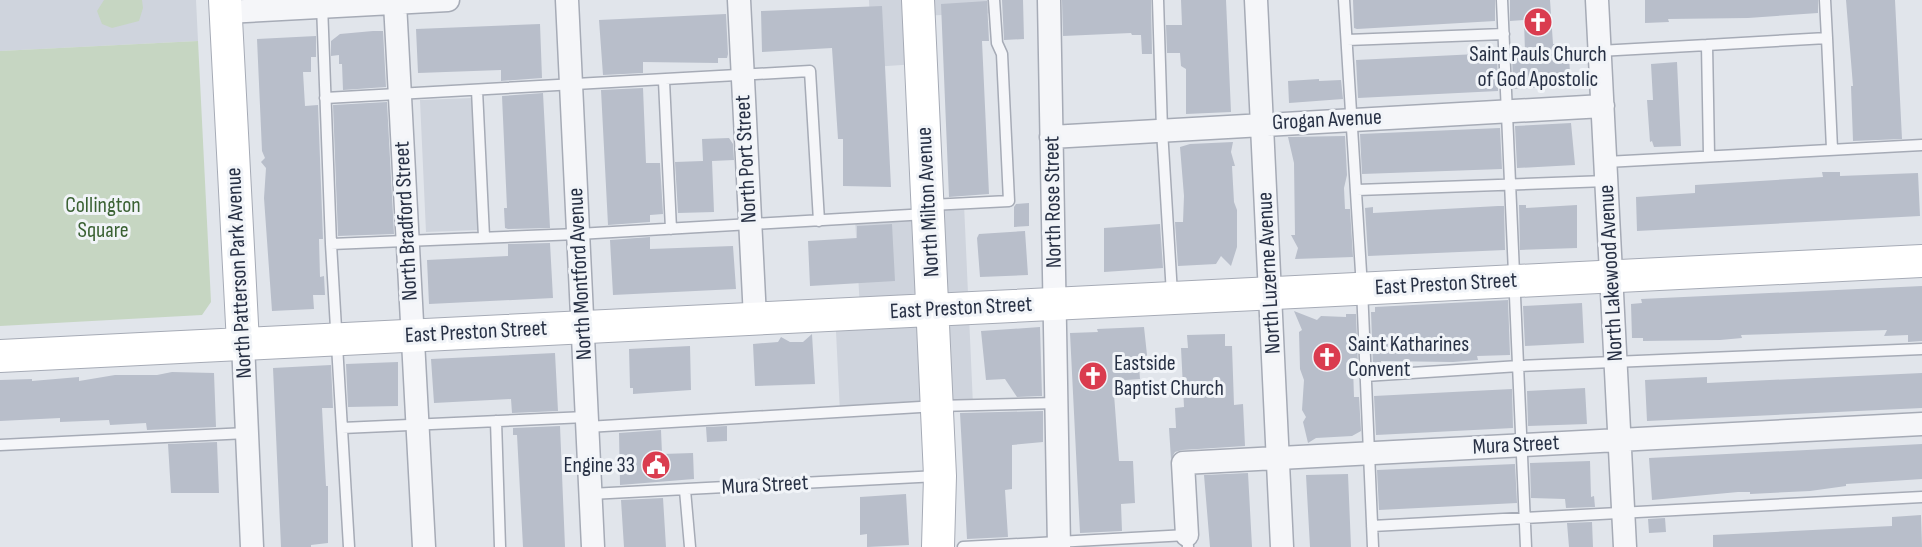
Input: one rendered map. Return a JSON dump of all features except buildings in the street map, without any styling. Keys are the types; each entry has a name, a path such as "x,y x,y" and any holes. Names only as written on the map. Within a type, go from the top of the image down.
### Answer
{"street":[{"path":"226,6 448,0"},
{"name":"North Montford Avenue","path":"567,0 593,547"},
{"name":"North Port Street","path":"739,0 755,318"},
{"name":"North Milton Avenue","path":"918,0 940,476 938,547"},
{"name":"North Rose Street","path":"1049,0 1059,544"},
{"name":"North Luzerne Avenue","path":"1256,0 1282,547"},
{"name":"North Lakewood Avenue","path":"1597,0 1625,547"},
{"name":"North Bradford Street","path":"394,3 424,547"},
{"name":"North Patterson Park Avenue","path":"226,6 252,547"},
{"name":"Grogan Avenue","path":"1052,137 1262,123 1603,106"},
{"name":"East Preston Street","path":"0,356 1922,261"},
{"name":"Mura Street","path":"1187,541 1183,463 1922,424"}],"lane":[{"path":"331,244 819,221 1009,201 1002,54 997,43 994,0"},
{"path":"1158,0 1162,130 1172,298"},
{"path":"1344,0 1357,190 1373,547"},
{"path":"1502,0 1509,111 1526,547"},
{"path":"1825,0 1832,149"},
{"path":"322,3 331,244 349,547"},
{"path":"1347,40 1504,34"},
{"path":"1599,51 1827,38"},
{"path":"1707,45 1709,155"},
{"path":"325,98 664,81 810,71 819,221"},
{"path":"664,81 671,229"},
{"path":"477,90 484,237"},
{"path":"1357,190 1512,185 1709,155 1922,145"},
{"path":"1365,376 1519,366 1922,349"},
{"path":"342,428 496,421 587,422 937,406 1057,403"},
{"path":"496,421 500,547"},
{"path":"0,445 247,433"},
{"name":"Mura Street","path":"590,494 940,476"},
{"path":"685,490 690,547"},
{"path":"1372,526 1922,497"},
{"path":"963,547 1187,541"}],"shaded area":[{"path":"0,0 196,0 198,41 0,51"},
{"path":"869,0 999,0 998,13 915,16 917,64 872,67"},
{"path":"472,98 478,230 426,232 420,100"},
{"path":"964,204 973,405 840,413 835,311 860,310 855,217"}],"green space":[{"path":"104,0 142,0 143,8 139,21 112,28 102,24 97,11"},
{"name":"Collington Square","path":"198,41 211,302 202,315 0,326 0,51"}],"place":[{"name":"Saint Pauls Church of God Apostolic","path":"1538,22"},
{"name":"Saint Katharines Convent","path":"1327,357"},
{"name":"Eastside Baptist Church","path":"1093,376"},
{"name":"Engine 33","path":"656,465"}]}
